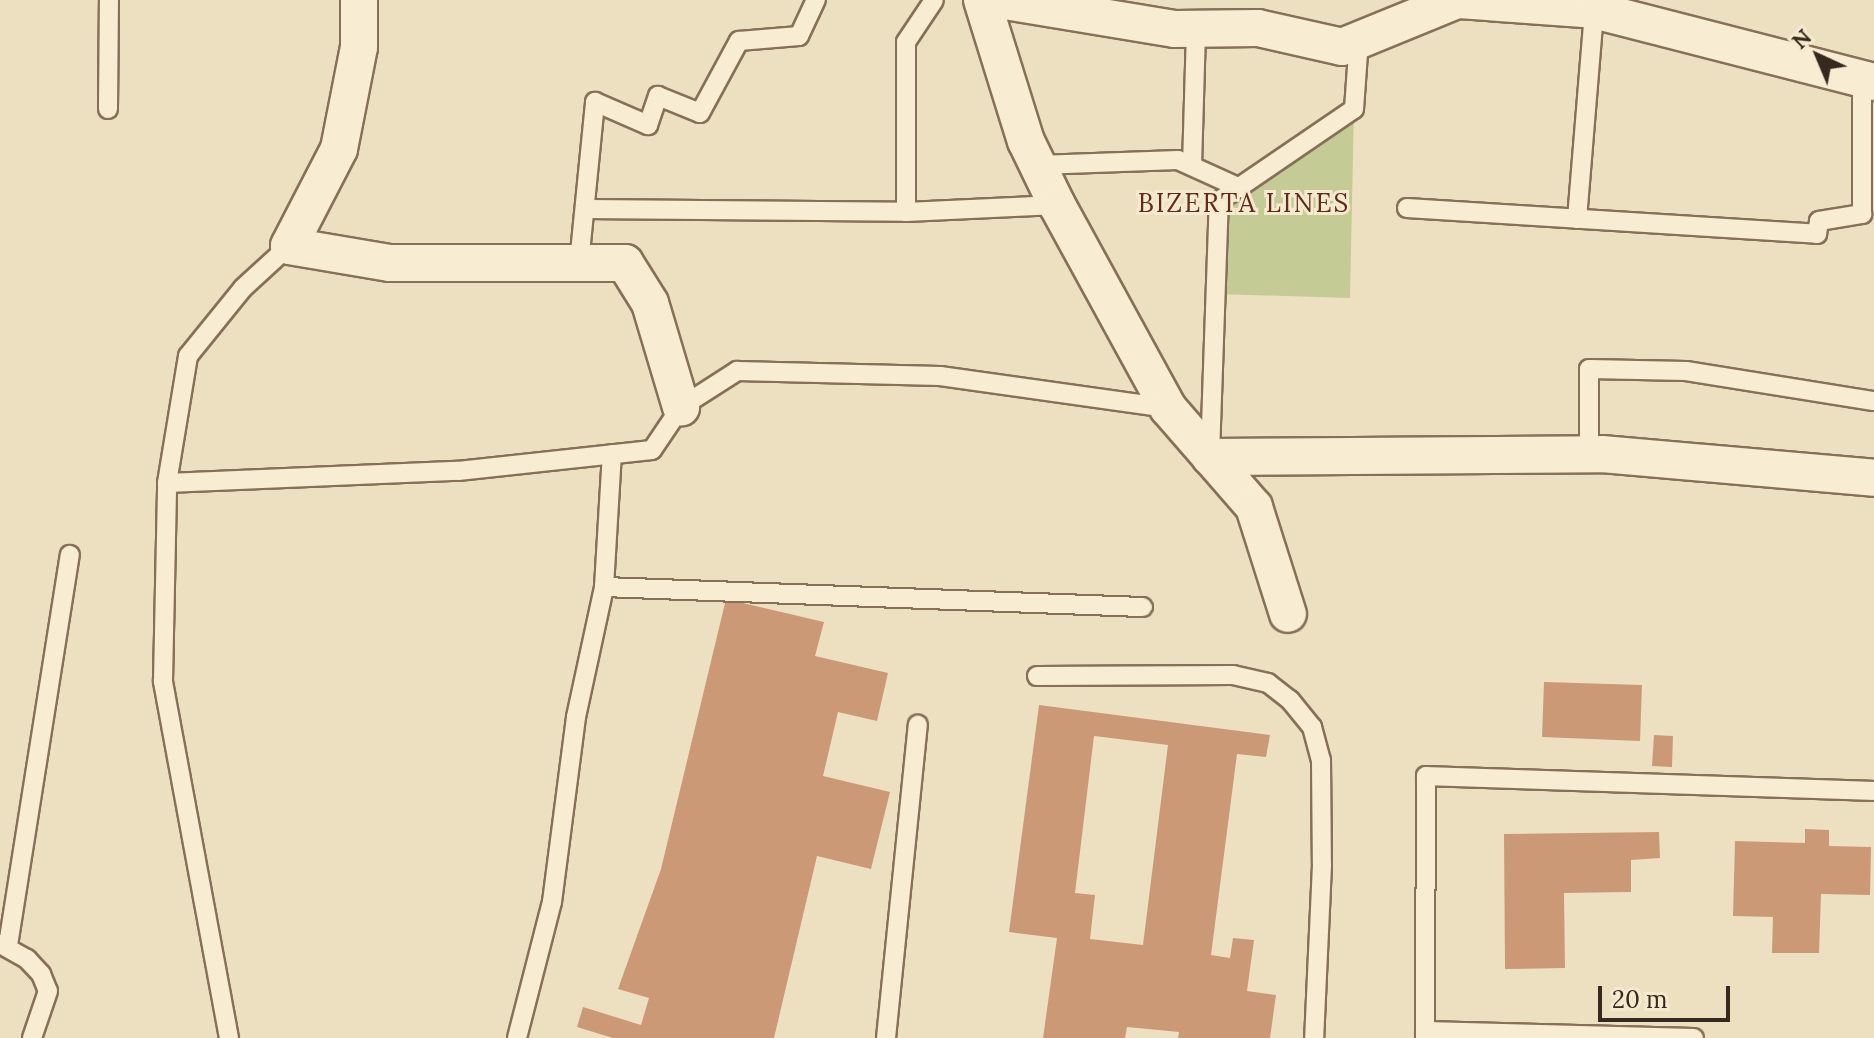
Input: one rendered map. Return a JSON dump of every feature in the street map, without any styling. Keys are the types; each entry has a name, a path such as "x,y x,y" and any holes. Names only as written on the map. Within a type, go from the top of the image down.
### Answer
{"street":[{"path":"359,0 359,47 339,149 289,246 390,263 625,263 650,303 681,407"},
{"path":"982,0 1038,165 1057,205 1168,408 1254,507 1288,614"},
{"path":"999,0 1081,8 1196,29 1258,28 1342,47 1458,0 1594,10 1868,82"},
{"path":"1210,457 1589,454 1874,478"}],"lane":[{"path":"108,109 109,0"},
{"path":"579,263 595,102 648,125 658,96 700,113 739,41 799,36 816,0"},
{"path":"906,212 906,42 934,0"},
{"path":"1577,219 1594,10"},
{"path":"1192,166 1196,29"},
{"path":"1210,457 1219,201 1354,109 1359,40"},
{"path":"1407,208 1817,234 1819,221 1862,214 1868,82"},
{"path":"1038,165 1178,160 1240,188"},
{"path":"585,209 906,212 1057,205"},
{"path":"229,1038 163,681 167,483 188,356 243,288 289,246"},
{"path":"1589,454 1589,369 1686,371 1874,401"},
{"path":"167,483 458,471 652,450 681,407 737,371 940,376 1168,408"},
{"path":"517,1038 552,902 576,717 604,587 612,454"},
{"path":"32,1038 48,991 41,974 4,945 70,555"},
{"path":"604,587 1143,607"},
{"path":"1037,676 1233,675 1268,683 1290,700 1312,727 1321,760 1322,850 1314,1038"},
{"path":"886,1038 918,725"},
{"path":"1694,1038 1425,1034 1426,776 1874,791"}],"green space":[{"path":"1354,109 1350,298 1216,294 1219,201"}],"building":[{"path":"726,599 824,622 815,656 888,673 877,721 838,712 823,776 890,792 871,869 817,856 774,1038 613,1038 577,1027 583,1007 641,1025 649,998 618,989 661,869"},
{"path":"1544,682 1642,685 1640,741 1542,737"},
{"path":"1039,705 1270,735 1266,757 1237,754 1211,955 1230,958 1233,938 1254,940 1247,991 1276,995 1270,1038 1178,1038 1179,1032 1127,1027 1125,1038 1043,1038 1057,938 1009,932","holes":["1094,736 1168,745 1143,945 1090,939 1095,895 1075,893"]},
{"path":"1654,735 1673,736 1672,767 1652,766"},
{"path":"1805,829 1829,830 1829,846 1871,847 1870,895 1821,894 1819,953 1772,953 1773,917 1733,916 1735,841 1805,843"},
{"path":"1659,832 1660,858 1631,860 1631,892 1564,893 1565,968 1505,969 1504,834"}],"district":[{"name":"BIZERTA LINES","path":"1244,203"}]}
